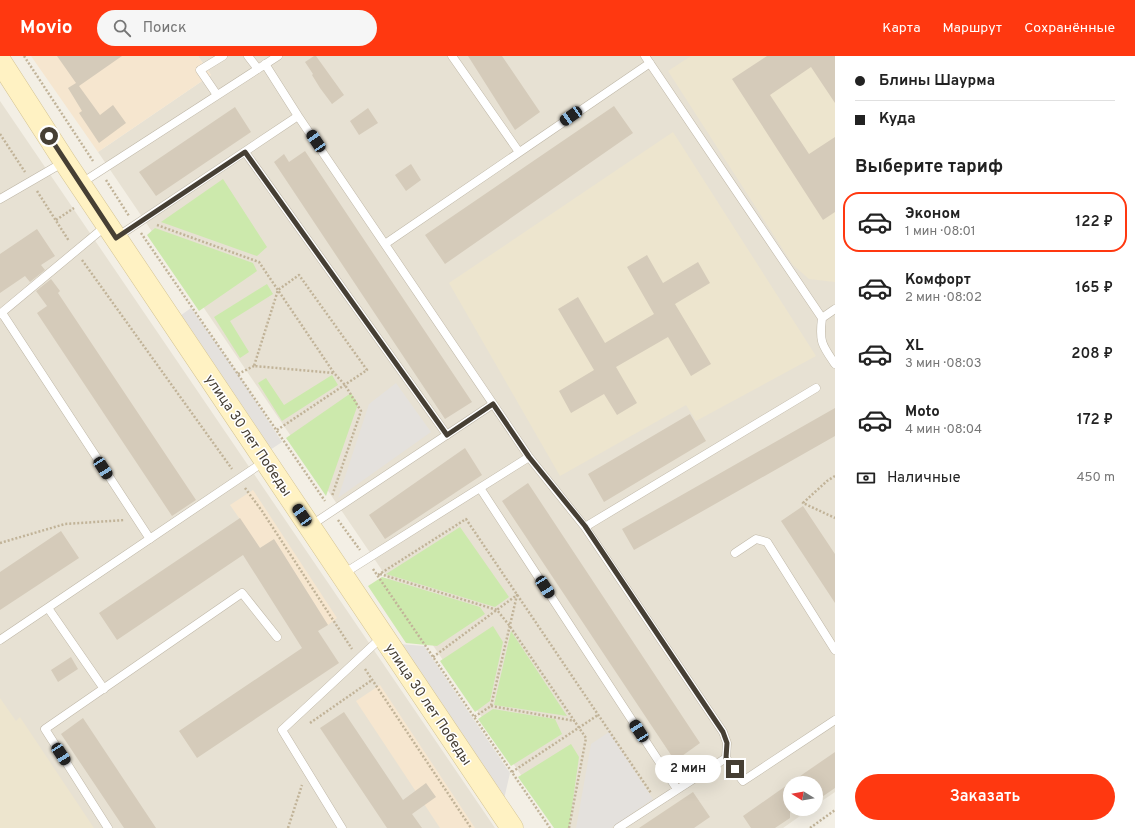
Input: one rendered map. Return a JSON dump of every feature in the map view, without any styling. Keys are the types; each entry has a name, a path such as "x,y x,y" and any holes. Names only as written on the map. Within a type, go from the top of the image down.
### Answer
{"street":[{"name":"улица 30 лет Победы","path":"0,61 65,162 512,828"}],"lane":[{"path":"217,96 200,70 223,56"},
{"path":"248,56 258,69"},
{"path":"80,184 278,56"},
{"path":"452,56 519,152"},
{"path":"385,244 519,152 647,59 822,318 820,337 821,343 835,364"},
{"path":"265,64 298,116 529,457 585,526 723,732 727,743 726,758 743,781 835,720"},
{"path":"150,539 1,314 76,251 112,231 135,225 298,116"},
{"path":"245,152 447,435"},
{"path":"0,199 65,162"},
{"path":"822,318 835,309"},
{"path":"585,526 816,388"},
{"path":"310,526 330,509 493,404"},
{"path":"343,575 529,457"},
{"path":"0,640 266,461"},
{"path":"480,488 677,789"},
{"path":"735,553 756,539 767,542 835,650"},
{"path":"108,828 45,729 242,593 277,637"},
{"path":"48,608 104,688"},
{"path":"342,828 282,730 383,636"},
{"path":"618,828 726,758"}],"path":[{"path":"24,56 135,225 330,509 379,575 550,828"},
{"path":"0,134 76,251 262,511"},
{"path":"155,224 260,262 361,411 330,509"},
{"path":"140,232 145,230"},
{"path":"254,366 278,290 299,275 367,370 277,430"},
{"path":"238,374 254,366 334,373"},
{"path":"835,476 827,481 803,503 835,518"},
{"path":"0,543 65,524 137,519"},
{"path":"379,575 466,519 657,802"},
{"path":"379,575 497,610 510,625 586,738 570,828"},
{"path":"433,657 517,595"},
{"path":"491,706 517,595"},
{"path":"308,724 372,680"},
{"path":"474,717 491,706 575,721"},
{"path":"512,772 580,728 598,714"},
{"path":"288,828 307,770"},
{"path":"810,828 835,810"}],"shaded area":[{"path":"31,56 198,56 211,75 98,152"},
{"path":"198,56 835,56 835,792 823,800 823,776 783,776 783,816 800,816 783,828 557,828 98,152 211,75"},
{"path":"691,56 835,56 835,282 809,279 793,265 668,71"},
{"path":"0,101 495,828 0,828"},
{"path":"673,132 816,356 696,421 686,405 560,476 449,283"},
{"path":"191,308 238,374 282,442 267,452 177,318"},
{"path":"396,383 431,432 338,498 369,404"},
{"path":"253,490 337,618 328,625 274,540 260,548 230,505"},
{"path":"399,644 424,646 510,773 504,799"},
{"path":"380,685 475,828 440,828 356,701"},
{"path":"0,698 16,721 20,717 94,828 0,828"},
{"path":"609,732 653,799 611,828 576,828 591,744"}],"green space":[{"path":"223,179 267,247 257,256 161,222"},
{"path":"155,228 253,263 257,271 199,311 147,235"},
{"path":"267,284 273,294 230,321 249,352 240,358 214,317"},
{"path":"332,375 338,385 282,421 258,383 266,378 284,405"},
{"path":"351,393 358,404 326,496 286,438"},
{"path":"460,527 509,597 495,607 386,574"},
{"path":"382,577 480,607 485,614 437,646 406,643 368,586"},
{"path":"493,626 503,642 490,701 475,712 440,661"},
{"path":"511,631 567,716 494,705"},
{"path":"493,709 555,719 562,734 511,766 478,719"},
{"path":"571,744 579,757 569,828 554,828 518,777"}],"building":[{"path":"57,56 122,56 79,86 100,115 113,105 126,123 99,143 79,113 82,111 68,88 76,83"},
{"path":"316,56 344,95 332,104 320,88 305,62"},
{"path":"468,56 502,56 540,112 515,130"},
{"path":"767,56 835,56 835,103 811,67 770,95 809,154 835,137 835,212 823,220 732,79"},
{"path":"614,106 633,133 445,264 425,235"},
{"path":"235,107 251,132 156,196 139,172"},
{"path":"368,108 378,123 359,135 350,121"},
{"path":"305,151 472,402 445,419 274,162 284,154 289,162"},
{"path":"411,164 421,180 406,191 395,175"},
{"path":"37,229 55,256 41,265 45,270 30,282 25,276 0,293 0,254"},
{"path":"647,255 663,283 698,262 710,283 675,304 711,364 691,376 668,337 616,367 637,403 617,415 604,394 571,413 559,391 594,370 558,309 578,297 605,343 654,314 627,267"},
{"path":"51,279 60,291 58,293 196,500 172,516 37,313 47,306 36,291"},
{"path":"835,408 835,436 634,550 622,529"},
{"path":"690,414 706,441 604,502 588,474"},
{"path":"465,448 482,475 385,539 369,515"},
{"path":"528,483 700,743 675,761 502,501"},
{"path":"803,506 835,554 835,603 781,521"},
{"path":"240,518 260,548 274,539 328,625 318,631 339,663 197,758 179,731 302,648 243,555 117,640 99,613"},
{"path":"61,531 79,558 0,610 0,572"},
{"path":"71,657 78,669 58,682 51,670"},
{"path":"344,712 403,800 426,783 436,797 412,814 422,828 387,828 320,728"},
{"path":"83,718 156,828 124,828 61,734"},
{"path":"835,752 835,788 823,796 823,776 800,776"},
{"path":"783,788 783,816 790,816 790,818 775,828 751,828 743,816"},
{"path":"693,792 710,817 694,828 639,828"}],"route":[{"path":"49,136 116,238 245,152 447,435 493,404 529,457 585,526 723,732 727,743 726,758 735,769"}]}
